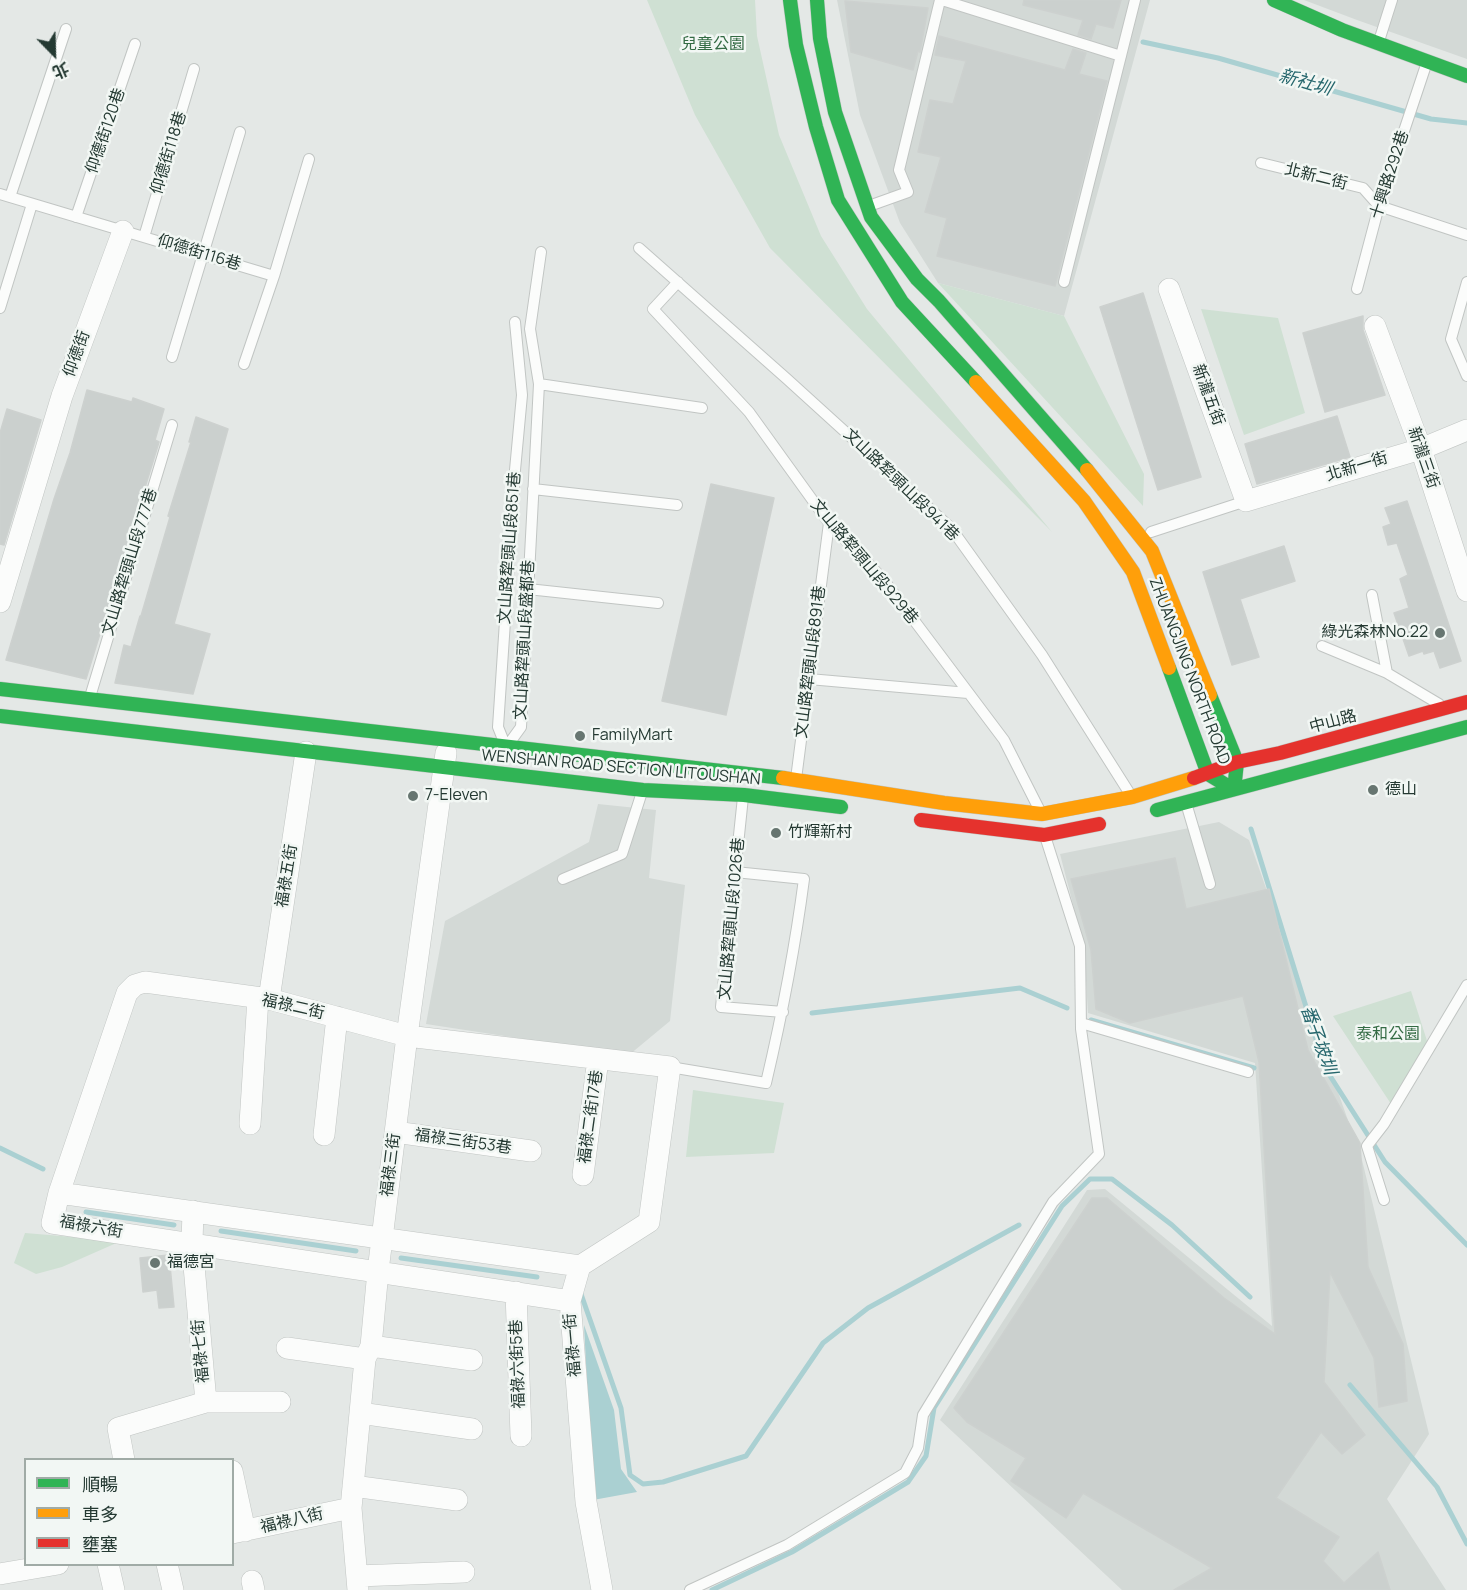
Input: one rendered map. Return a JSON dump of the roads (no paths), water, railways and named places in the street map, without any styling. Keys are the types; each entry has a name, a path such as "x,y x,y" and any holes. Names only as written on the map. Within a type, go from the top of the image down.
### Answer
{"main road":[{"name":"ZHUANGJING NORTH ROAD","path":"790,0 796,45 816,127 838,200 902,302 1084,501 1133,572 1208,774 1233,789 1237,762 1152,551 1100,485 939,301 917,279 872,217 835,112 820,38 817,0"},
{"path":"1274,0 1378,44 1467,76"},
{"name":"WENSHAN ROAD SECTION LITOUSHAN","path":"0,689 448,741 504,761 644,776 744,795 851,809"},
{"name":"中山路","path":"1208,774 1237,762 1280,753 1467,702"},
{"name":"WENSHAN ROAD SECTION LITOUSHAN","path":"0,716 444,768 504,761 644,776 748,773 944,803 1041,814 1132,797 1208,774"},
{"path":"1142,814 1466,728"},
{"path":"909,818 1044,835 1112,821"}],"street":[{"name":"仰德街","path":"0,602 62,396 123,231"},
{"name":"新瀧五街","path":"1169,289 1246,501"},
{"name":"新瀧三街","path":"1375,326 1421,448 1467,591"},
{"name":"北新一街","path":"1246,501 1421,448 1467,430"},
{"name":"福祿三街","path":"358,1583 351,1508 360,1413 407,1036 448,741"},
{"name":"福祿五街","path":"250,1124 263,999 306,752"},
{"name":"福祿二街","path":"59,1193 127,993 135,985 146,982 263,999 407,1036 670,1067"},
{"path":"324,1135 337,1017"},
{"name":"福祿二街17巷","path":"583,1175 598,1059"},
{"path":"579,1266 649,1222 670,1067"},
{"name":"福祿三街53巷","path":"395,1132 531,1151"},
{"name":"福祿六街","path":"570,1301 52,1222 59,1193 579,1266"},
{"name":"福祿七街","path":"124,1458 118,1428 206,1402 192,1242 193,1211"},
{"name":"福祿一街","path":"579,1266 570,1301 586,1502 602,1590"},
{"name":"福祿六街5巷","path":"516,1292 521,1436"},
{"path":"287,1348 472,1360"},
{"path":"206,1402 280,1402"},
{"path":"360,1413 472,1429"},
{"path":"353,1486 457,1500"},
{"path":"234,1488 239,1532"},
{"name":"福祿八街","path":"239,1532 351,1508"},
{"path":"0,1574 46,1566"},
{"path":"108,1566 114,1590"},
{"path":"167,1566 172,1590"},
{"path":"358,1583 464,1572"}],"lane":[{"path":"868,207 908,192 899,170 941,0 1121,56"},
{"path":"1065,282 1135,0"},
{"path":"1378,44 1392,0"},
{"path":"66,29 5,196 123,231"},
{"name":"仰德街120巷","path":"76,217 135,44"},
{"name":"十興路292巷","path":"1357,289 1379,206 1427,62"},
{"name":"仰德街118巷","path":"144,237 194,69"},
{"path":"172,357 240,132"},
{"path":"244,364 274,276 309,159"},
{"name":"北新二街","path":"1261,163 1363,188 1379,206 1467,235"},
{"path":"0,308 32,204"},
{"name":"仰德街116巷","path":"123,231 274,276"},
{"name":"文山路犂頭山段941巷","path":"639,248 788,379 951,528 1042,655 1132,797"},
{"name":"文山路犂頭山段盛都巷","path":"504,761 520,727 539,384 530,329 541,252"},
{"name":"文山路犂頭山段929巷","path":"678,282 653,309 749,412 829,523 883,579 1004,740 1041,814 1044,835 1080,946 1081,1023 1099,1154 1053,1202 923,1415 918,1448 905,1473 787,1545 690,1590"},
{"path":"1467,282 1451,339 1467,376"},
{"name":"文山路犂頭山段851巷","path":"504,761 498,727 522,394 515,322"},
{"path":"539,384 702,408"},
{"name":"文山路犂頭山段777巷","path":"89,700 172,425"},
{"path":"533,489 677,505"},
{"path":"1151,532 1246,501"},
{"name":"文山路犂頭山段891巷","path":"794,801 829,523"},
{"path":"528,589 658,603"},
{"path":"1372,595 1387,673"},
{"path":"1322,645 1387,673 1448,709 1466,728"},
{"path":"809,679 968,693"},
{"name":"文山路犂頭山段1026巷","path":"748,773 721,1007 783,1012"},
{"path":"563,879 622,854 644,776"},
{"path":"1180,782 1210,884"},
{"path":"670,1067 766,1083 795,948 804,879 735,872"},
{"path":"1384,1200 1367,1146 1384,1124 1467,985"},
{"path":"1081,1023 1248,1072"}],"water":[{"path":"584,1325 614,1410 621,1469 637,1492 593,1500"}],"waterway":[{"name":"新社圳","path":"1143,42 1218,58 1431,119 1467,123"},
{"name":"番子坡圳","path":"1251,829 1325,1068 1385,1162 1467,1245"},
{"path":"812,1013 1020,988 1067,1008"},
{"path":"1091,1020 1254,1068"},
{"path":"0,1148 43,1169"},
{"path":"712,1590 792,1552 908,1482 926,1456 934,1408 1062,1206 1090,1179 1112,1179 1172,1225 1250,1297"},
{"path":"86,1212 174,1225"},
{"path":"581,1294 621,1408 630,1475 643,1484 663,1482 746,1456 823,1343 868,1308 1019,1225"},
{"path":"221,1231 356,1251"},
{"path":"401,1258 537,1277"},
{"path":"1350,1385 1437,1487 1467,1544"}],"place":[{"name":"綠光森林No.22","path":"1440,633"},
{"name":"FamilyMart","path":"580,736"},
{"name":"德山","path":"1373,790"},
{"name":"7-Eleven","path":"413,796"},
{"name":"竹輝新村","path":"776,833"},
{"name":"福德宮","path":"155,1263"}],"park label":[{"name":"兒童公園","path":"713,45"},
{"name":"泰和公園","path":"1388,1035"}]}
